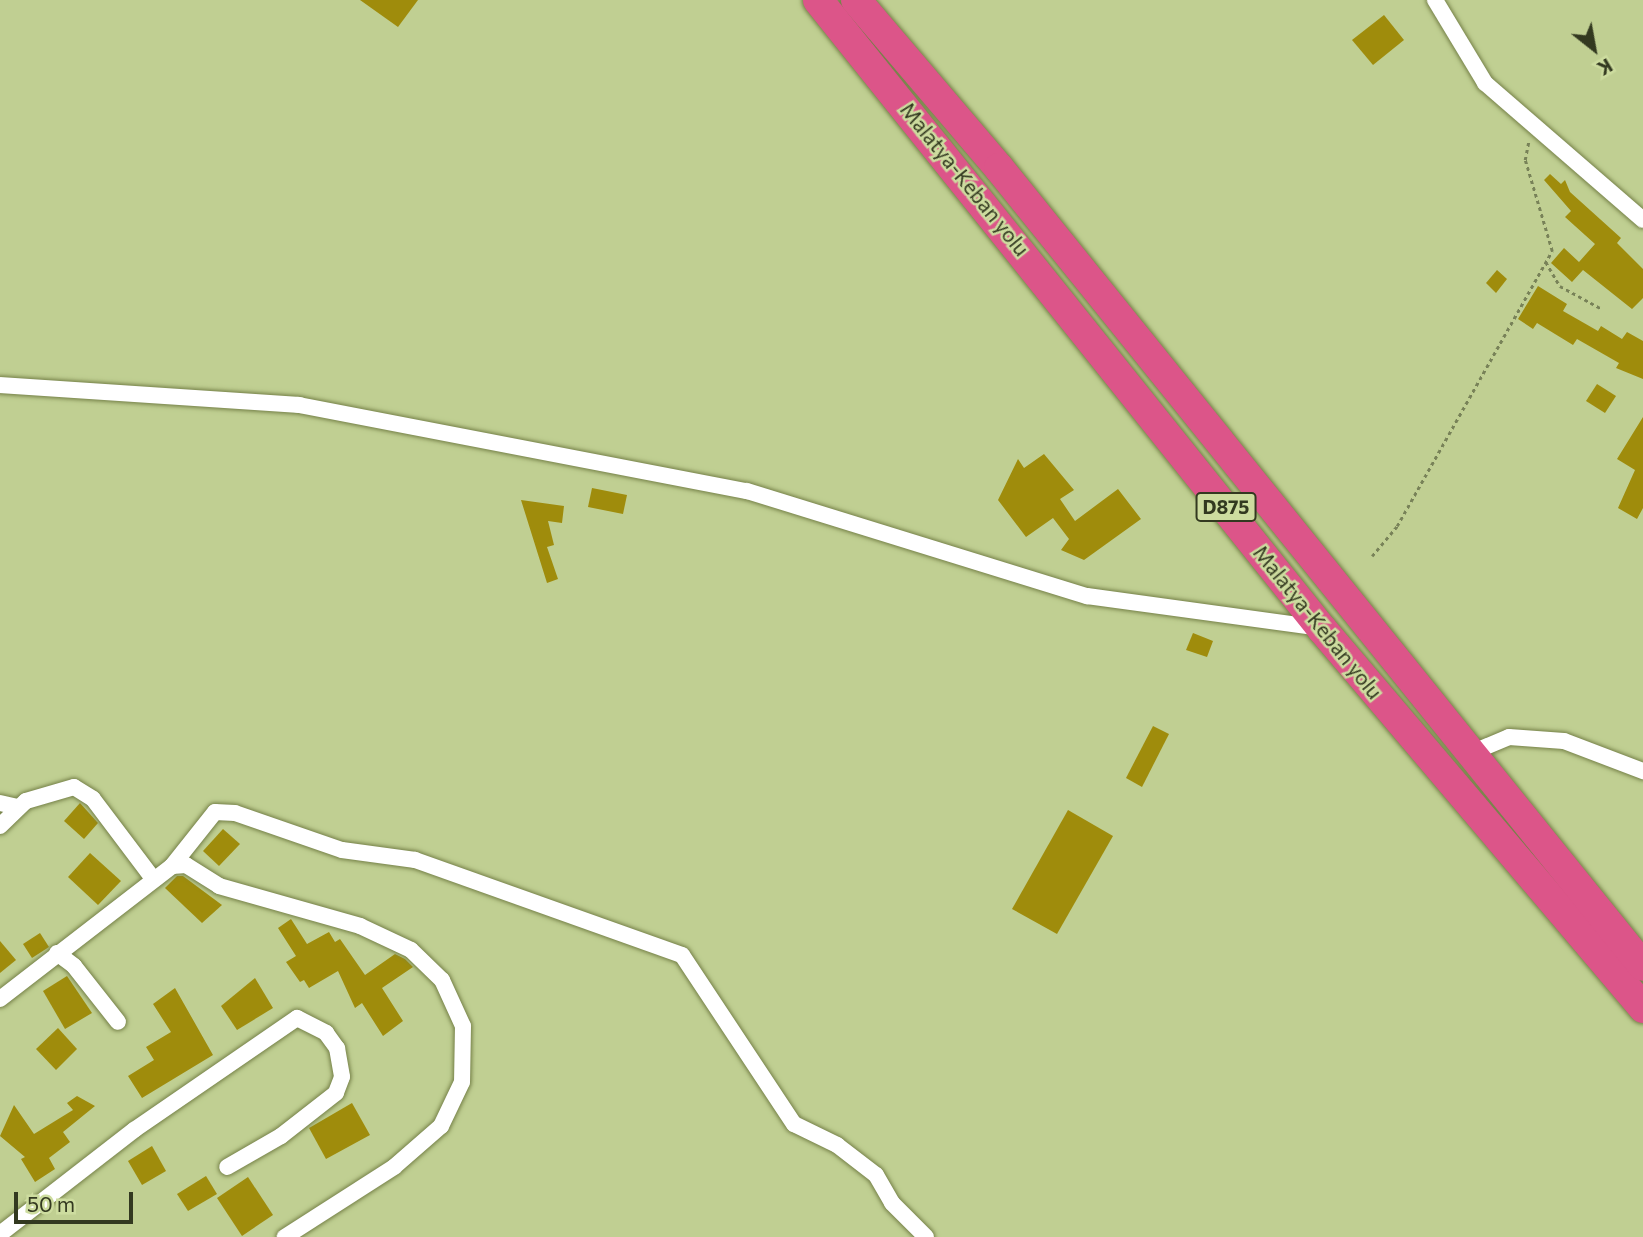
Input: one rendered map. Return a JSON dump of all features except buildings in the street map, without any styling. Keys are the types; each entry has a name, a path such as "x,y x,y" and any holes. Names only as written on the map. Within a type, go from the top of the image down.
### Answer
{"highway":[{"name":"Malatya-Keban yolu","path":"818,0 1322,629 1643,1008"},
{"name":"Malatya-Keban yolu","path":"856,0 999,168 1643,965"}],"street":[{"path":"1436,0 1485,83 1643,220"},
{"path":"0,385 299,405 747,491 1087,596 1322,629"},
{"path":"1471,753 1509,737 1564,741 1643,771"},
{"path":"0,826 17,807 53,789 74,787 99,806 140,868 154,880"},
{"path":"0,803 17,807"},
{"path":"0,999 172,866 215,812 235,813 342,849 415,860 672,949 682,955 794,1124 837,1145 876,1175 892,1203 926,1237"},
{"path":"172,866 186,864 219,886 360,926 411,950 442,980 463,1026 462,1082 441,1126 394,1167 285,1237"},
{"path":"57,953 74,966 118,1022"},
{"path":"0,1234 134,1130 297,1018 326,1033 337,1048 342,1077 336,1093 309,1117 227,1167"}],"path":[{"path":"1372,556 1397,526 1552,251 1525,160 1531,123"},
{"path":"1546,262 1560,286 1602,309"}]}
